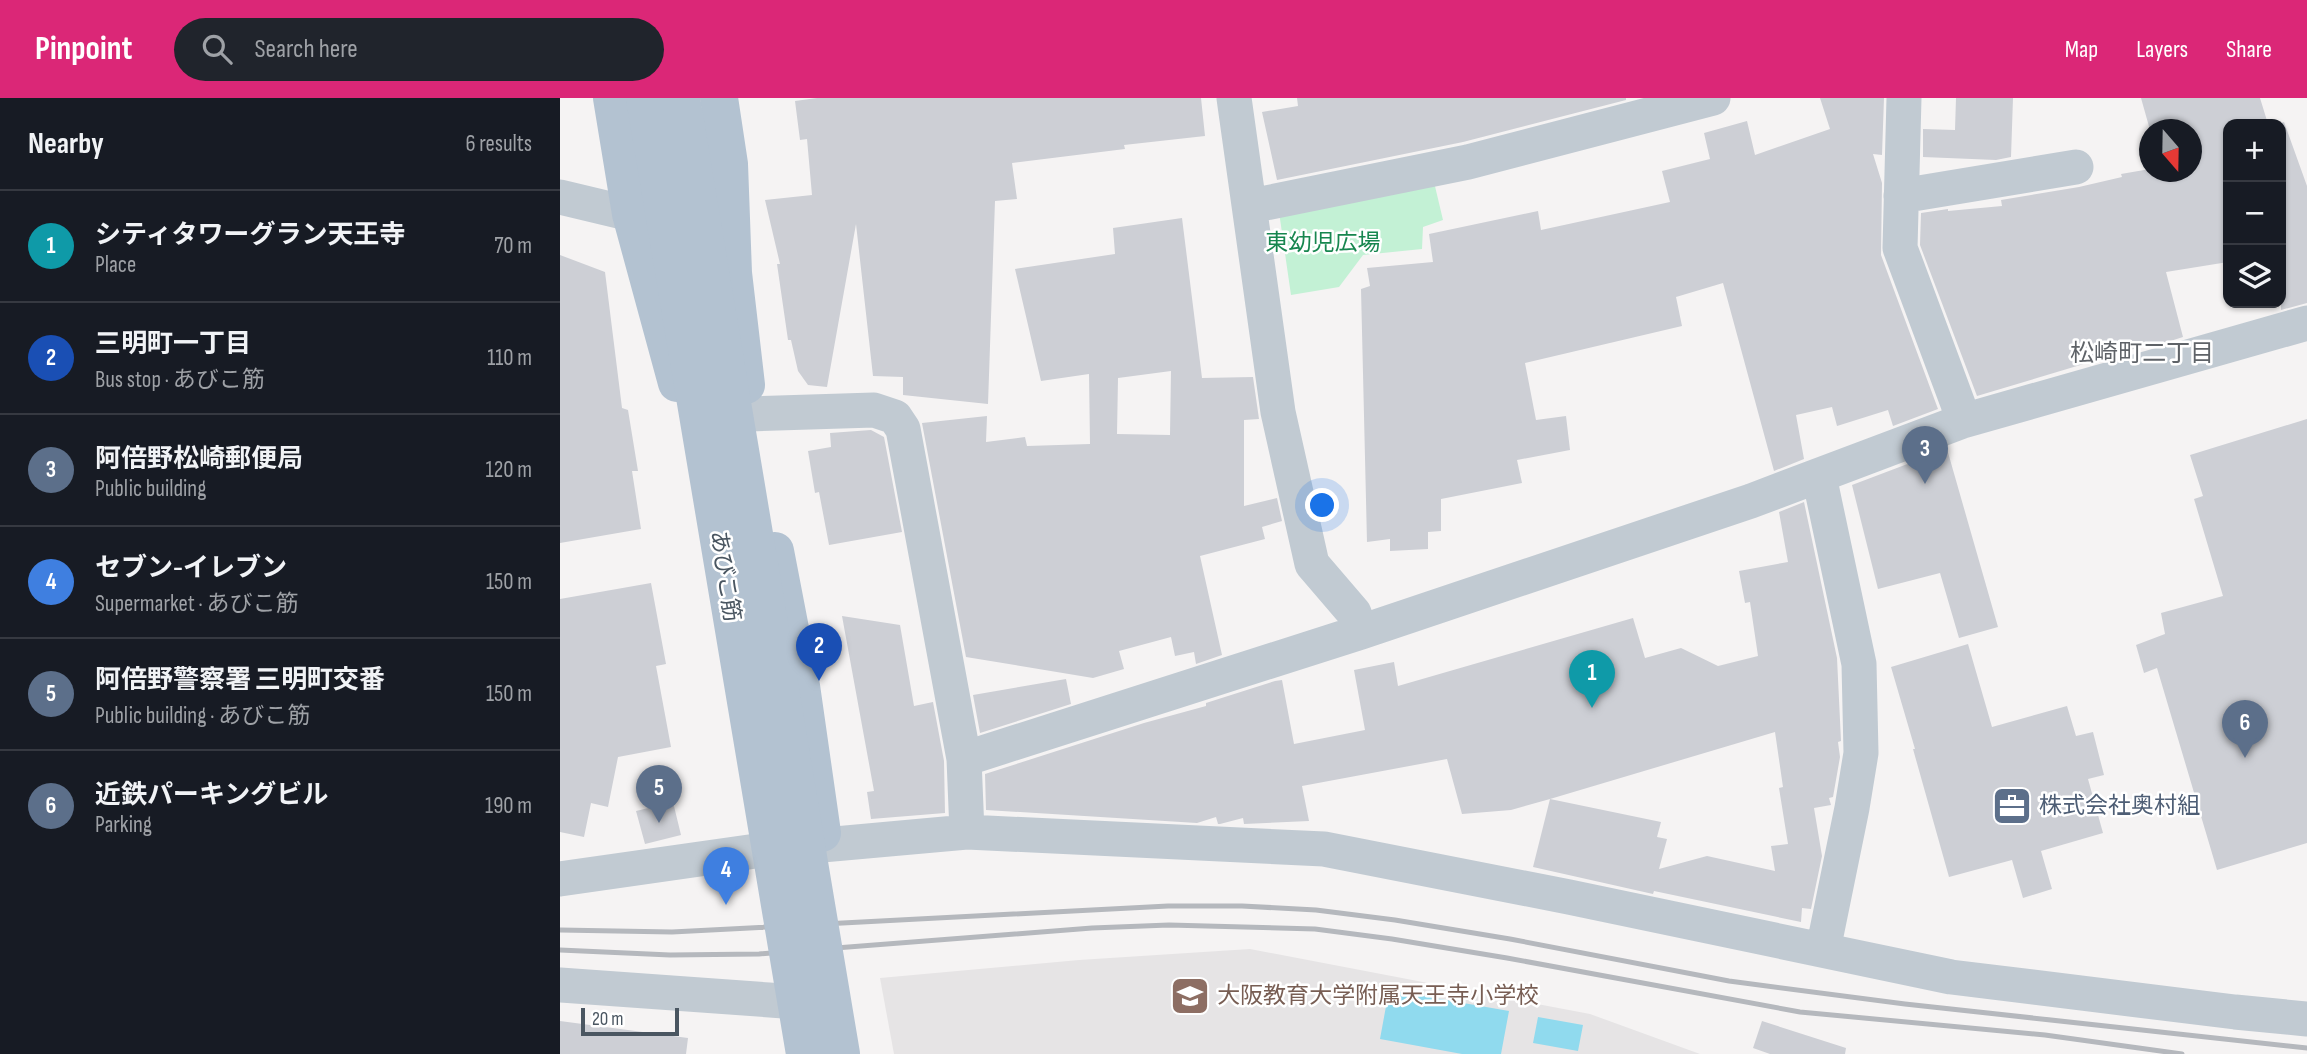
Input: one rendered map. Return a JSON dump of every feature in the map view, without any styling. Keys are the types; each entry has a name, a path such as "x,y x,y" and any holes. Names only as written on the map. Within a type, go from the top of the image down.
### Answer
{"main road":[{"path":"612,98 631,215 675,368 736,753 756,851"},
{"name":"あびこ筋","path":"645,98 805,1054"},
{"name":"あびこ筋","path":"681,98 841,1054"},
{"path":"719,98 729,164 733,274 749,414 801,686 824,846"}],"street":[{"path":"1234,98 1278,412 1312,564 1353,613 1362,632"},
{"path":"1251,206 1468,162 1713,98"},
{"path":"1904,98 1900,248 1963,421"},
{"path":"1901,196 2076,167"},
{"path":"560,197 631,215"},
{"path":"964,759 1362,632 1819,476 1963,421 2307,323"},
{"path":"679,392 749,414 874,410 895,416 902,429 964,759 967,832"},
{"path":"1819,476 1859,664 1861,753 1822,950"},
{"path":"560,879 756,851 967,832 1324,849 1951,977 2307,1019"},
{"path":"560,985 784,1001"}],"shaded area":[{"name":"大阪教育大学附属天王寺小学校","path":"1250,949 1590,1014 1700,1054 894,1054 880,978 1079,960"}],"green space":[{"name":"東幼児広場","path":"1434,182 1443,220 1423,227 1422,249 1363,255 1339,287 1291,295 1279,212"}],"water":[{"path":"1389,990 1509,1011 1501,1054 1462,1054 1380,1039"},
{"path":"1538,1017 1583,1025 1578,1051 1533,1043"}],"building":[{"path":"817,98 1201,98 1205,136 1124,145 1125,149 1012,163 1017,199 995,201 988,404 903,395 903,377 873,376 856,224 827,387 808,385 798,371 791,340 788,340 777,264 780,264 765,200 812,195 807,139 800,140 795,101"},
{"path":"1297,98 1626,100 1463,142 1277,180 1262,112 1298,106"},
{"path":"1820,98 1884,98 1882,155 1873,154 1882,183 1881,255 1938,409 1893,426 1888,410 1837,426 1832,407 1796,415 1804,459 1774,471 1723,283 1676,297 1682,326 1525,363 1536,420 1566,416 1570,450 1517,460 1522,483 1441,499 1441,531 1428,532 1428,549 1390,551 1390,539 1367,542 1361,289 1370,286 1367,268 1433,262 1429,234 1538,211 1541,230 1670,202 1662,171 1710,159 1704,133 1747,121 1755,155 1830,129"},
{"path":"1956,98 2013,98 2011,157 1996,160 1923,157 1923,129 1955,130"},
{"path":"2141,98 2260,98 2266,119 2223,119 2223,263 2166,272 2183,337 2158,345 2157,342 1977,396 1920,245 1921,213 2002,206 2001,200 2079,187 2139,171 2139,182 2202,182 2202,119 2147,119"},
{"path":"2286,128 2307,186 2307,303 2281,310 2286,308"},
{"path":"1182,218 1202,378 1253,377 1259,419 1244,420 1244,506 1277,498 1282,521 1262,527 1265,539 1200,556 1222,655 1196,664 1194,652 1175,656 1171,637 1119,651 1124,669 1093,678 966,657 922,423 987,416 986,442 1025,437 1027,446 1090,444 1089,374 1041,381 1015,269 1115,254 1113,228","holes":["1171,371 1170,435 1117,434 1118,378"]},
{"path":"560,255 605,272 622,408 628,410 638,471 632,471 641,529 560,543"},
{"path":"2307,419 2307,843 2217,870 2157,668 2144,673 2136,645 2165,634 2161,613 2223,596 2194,499 2203,496 2190,455"},
{"path":"871,430 884,437 902,532 829,545 819,492 815,493 808,451 831,447 830,433"},
{"path":"1947,449 1998,627 1959,638 1940,573 1878,589 1852,485"},
{"path":"1804,502 1837,658 1840,757 1833,797 1829,798 1831,805 1814,808 1822,856 1811,909 1802,908 1801,922 1654,891 1653,894 1533,867 1550,799 1511,810 1462,814 1447,759 1302,786 1309,821 1244,824 1243,818 1218,824 1216,817 1197,823 986,810 985,774 1206,706 1206,703 1275,681 1282,680 1294,744 1365,730 1354,670 1394,662 1398,686 1633,618 1645,658 1681,648 1718,666 1758,656 1750,602 1745,603 1739,571 1788,562 1779,512","holes":["1775,732 1783,787 1779,788 1788,844 1771,846 1775,871 1707,856 1659,869 1667,839 1657,837 1661,822 1550,799"]},
{"path":"651,583 666,664 656,666 671,747 618,757 608,807 591,803 584,837 560,832 560,599"},
{"path":"842,616 900,625 914,706 933,702 944,761 945,813 871,819 867,792 874,791"},
{"name":"株式会社奥村組","path":"1968,644 1992,727 2067,706 2076,736 2093,732 2104,775 2088,779 2103,833 2041,851 2052,889 2023,898 2012,860 1949,877 1891,667"},
{"path":"1066,679 1071,704 980,733 973,695"},
{"path":"673,802 681,835 645,844 636,811"},
{"path":"560,1021 688,1038 686,1054 560,1054"},
{"path":"1762,1021 1846,1048 1845,1054 1770,1054 1753,1048"}],"railway":[{"path":"560,930 672,932 1168,906 1316,910 1510,939 1729,981 1905,1004 2307,1048"},
{"path":"560,950 670,955 759,954 1092,928 1169,925 1315,929 1507,958 1800,1012 2045,1035 2182,1054"}],"place":[{"name":"阿倍野松崎郵便局","path":"1925,484"},
{"name":"三明町一丁目","path":"819,681"},
{"name":"シティタワーグラン天王寺","path":"1592,708"},
{"name":"近鉄パーキングビル","path":"2245,758"},
{"name":"株式会社奥村組","path":"2012,806"},
{"name":"阿倍野警察署 三明町交番","path":"659,823"},
{"name":"セブン-イレブン","path":"726,905"},
{"name":"大阪教育大学附属天王寺小学校","path":"1190,996"}],"district":[{"name":"松崎町二丁目","path":"2142,353"}]}
